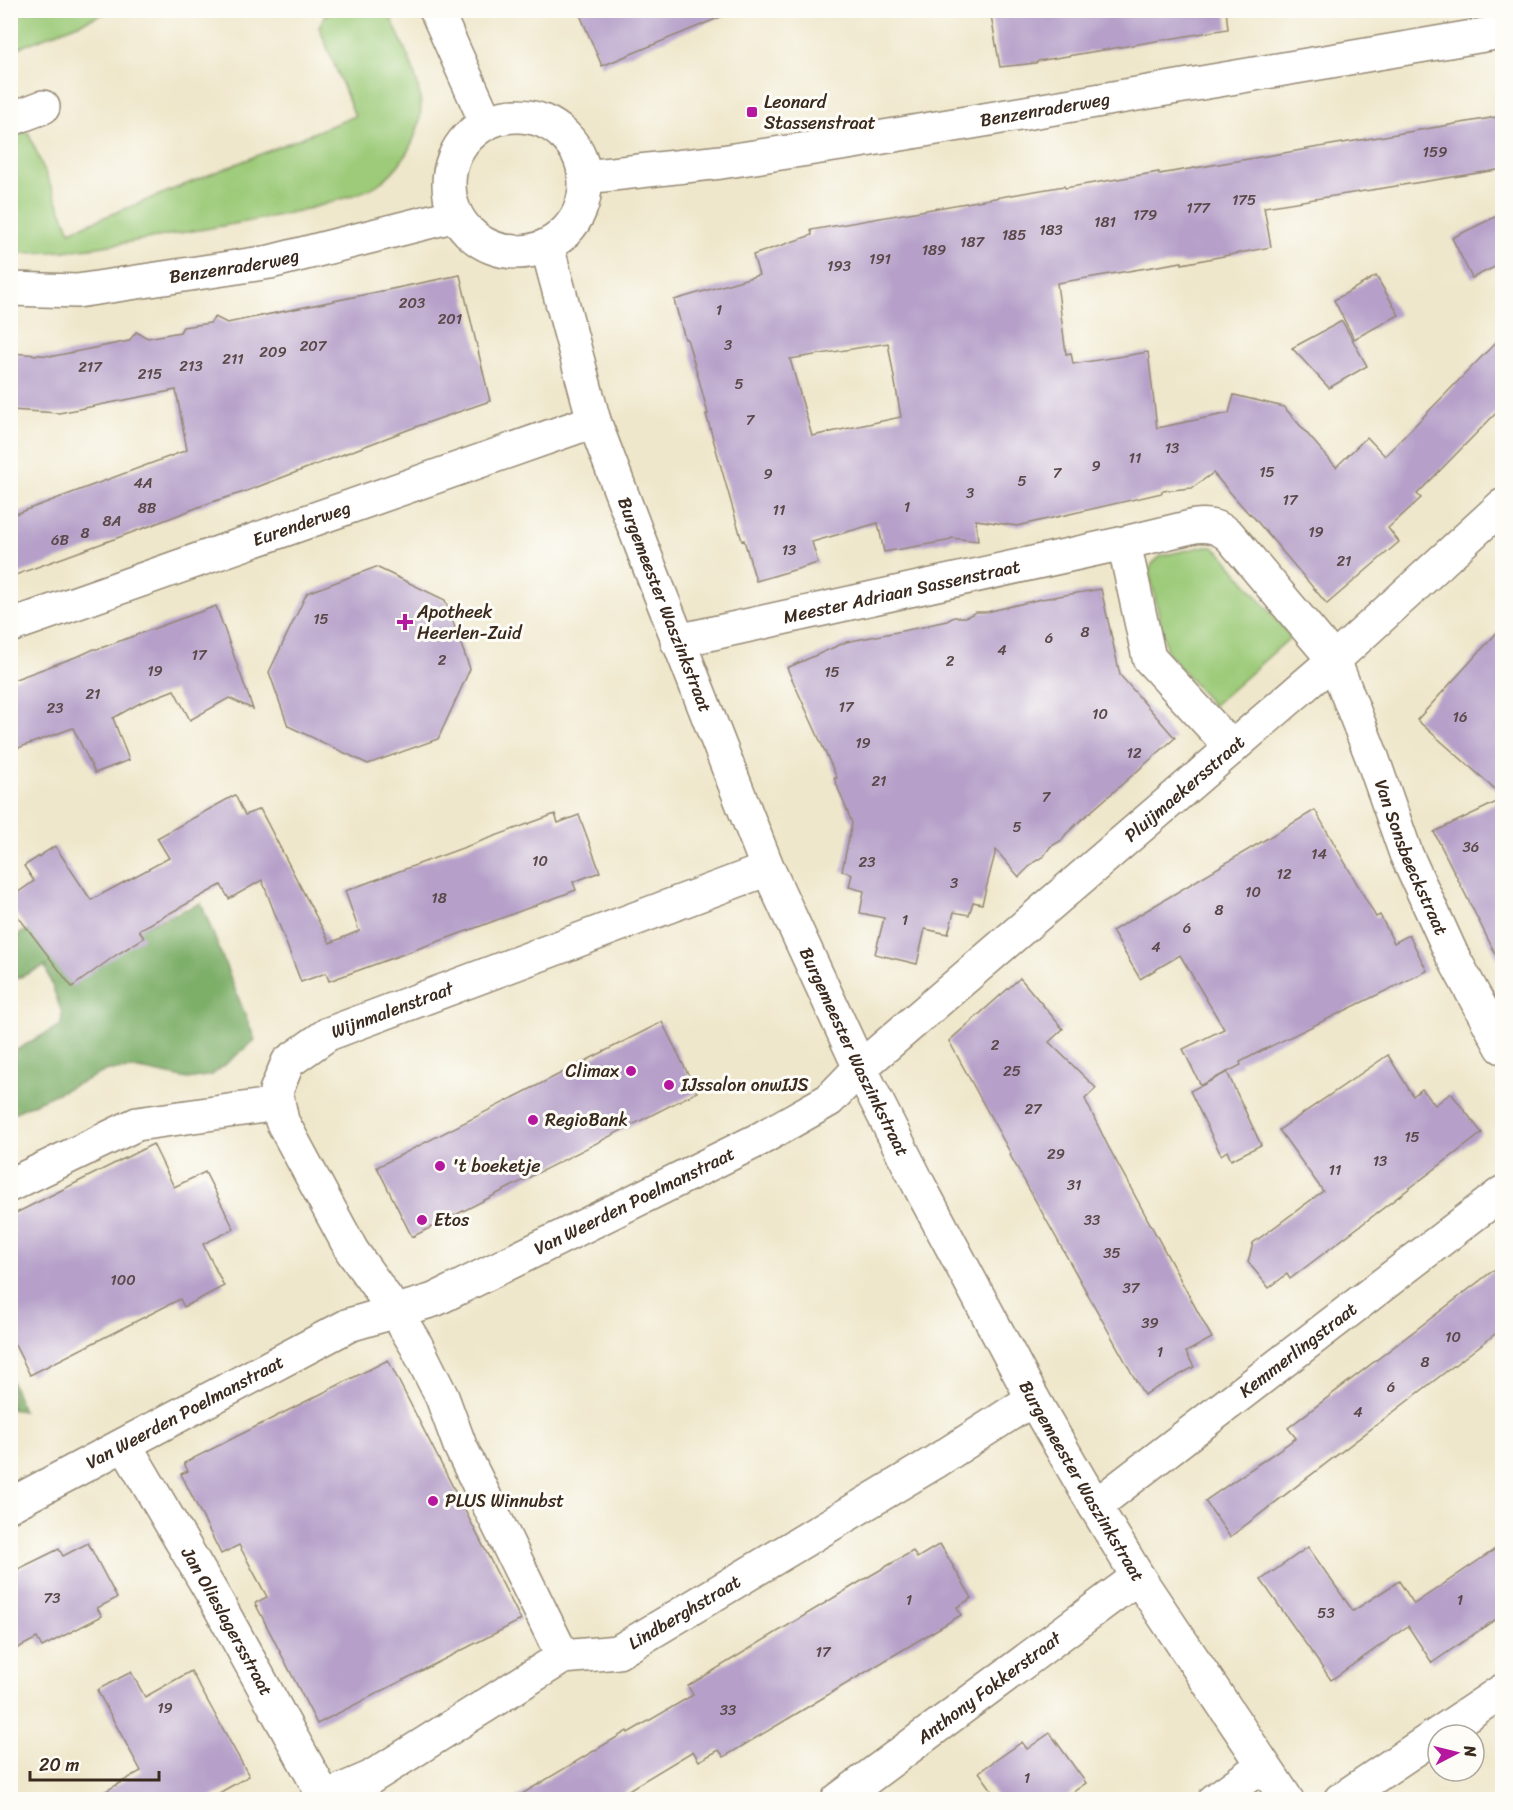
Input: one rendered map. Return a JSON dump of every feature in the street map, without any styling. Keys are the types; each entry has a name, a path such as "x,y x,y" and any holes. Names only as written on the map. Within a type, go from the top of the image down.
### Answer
{"street":[{"path":"436,10 486,122"},
{"name":"Benzenraderweg","path":"585,177 721,162 848,143 1503,32"},
{"path":"10,117 14,118 43,107"},
{"path":"515,115 544,121 564,134 578,154 585,177 584,198 577,217 564,234 547,246 530,252 495,249 479,241 465,230 450,200 448,185 449,170 454,155 473,131 486,122 515,115"},
{"name":"Benzenraderweg","path":"10,289 77,291 270,262 456,215"},
{"name":"Burgemeester Waszinkstraat","path":"547,246 594,421 677,641 768,869 860,1068 920,1187 1033,1399 1095,1506 1138,1577 1287,1800"},
{"name":"Eurenderweg","path":"10,626 594,421"},
{"name":"Pluijmaekersstraat","path":"860,1068 1334,660 1503,506"},
{"name":"Meester Adriaan Sassenstraat","path":"677,641 1206,525 1218,528 1229,535 1334,660"},
{"path":"1124,543 1149,658 1232,748"},
{"name":"Van Sonsbeeckstraat","path":"1334,660 1372,757 1406,854 1452,955 1503,1047"},
{"name":"Wijnmalenstraat","path":"395,1311 352,1251 282,1121 276,1091 288,1062 328,1034 768,869"},
{"name":"Van Weerden Poelmanstraat","path":"10,1505 349,1325 434,1300 760,1139 829,1100 860,1068"},
{"path":"10,1185 137,1124 278,1104"},
{"name":"Kemmerlingstraat","path":"1095,1506 1503,1193"},
{"path":"395,1311 416,1345 442,1397 460,1446 563,1657"},
{"name":"Lindberghstraat","path":"323,1799 370,1778 563,1657 618,1652 935,1462 1033,1399"},
{"name":"Jan Olieslagersstraat","path":"125,1445 216,1600 323,1799"},
{"name":"Anthony Fokkerstraat","path":"837,1800 1138,1577"},
{"path":"1340,1800 1503,1690"},
{"path":"1215,1800 1263,1765"}],"green space":[{"path":"11,10 111,10 111,11 11,51"},
{"path":"338,10 388,11 417,81 421,110 416,132 398,166 377,185 322,205 245,222 96,247 11,253 11,135 28,132 70,231 355,116 319,27 324,16"},
{"path":"1205,546 1213,547 1222,554 1291,637 1213,706 1167,652 1149,571 1153,563 1161,556"},
{"path":"201,903 255,1040 212,1075 188,1079 140,1069 108,1070 11,1114 11,1053 61,1025 62,1013 45,966 11,981 10,938 30,929 73,956"},
{"path":"11,1379 23,1411 11,1409"}],"building":[{"path":"578,10 734,10 735,11 602,66"},
{"path":"990,10 1226,10 1228,29 1036,63 1000,67"},
{"path":"1503,116 1503,169 1264,207 1271,247 1182,264 1182,262 1057,283 1066,354 1071,353 1073,364 1148,352 1157,428 1229,413 1234,395 1284,407 1336,467 1367,437 1385,456 1503,335 1503,406 1417,494 1421,498 1388,528 1399,542 1327,604 1213,473 1192,488 1162,491 1162,493 1017,526 976,520 978,541 952,538 947,541 884,552 878,523 812,542 818,563 756,581 744,540 742,541 706,414 708,414 698,376 674,300 759,275 753,255 812,235 811,230 1064,186 1065,188 1159,172 1159,174","holes":["888,343 901,417 812,436 790,359"]},
{"path":"1503,213 1503,263 1472,278 1452,238"},
{"path":"460,275 490,401 10,577 10,516 187,450 176,390 59,413 10,410 10,353 54,356 129,341 136,332 148,338 180,332 183,327 210,323 215,317 227,323"},
{"path":"1376,276 1399,315 1354,339 1334,300"},
{"path":"1342,321 1367,366 1329,388 1292,348"},
{"path":"376,567 445,600 470,669 438,739 368,764 288,726 269,672 307,593"},
{"path":"1101,589 1120,675 1175,738 1019,877 996,850 982,904 973,902 969,915 954,912 948,934 925,929 917,964 875,954 884,918 860,913 864,891 849,887 852,874 842,871 852,823 834,778 837,778 787,668 846,642 928,626 954,617 966,617 976,612 987,612 1041,599"},
{"path":"216,606 253,709 229,698 190,720 174,690 140,703 113,718 129,760 95,773 73,728 10,751 10,681"},
{"path":"1503,626 1503,796 1417,720"},
{"path":"235,795 245,815 260,809 330,943 359,931 345,891 555,814 558,823 579,815 600,872 573,882 576,890 478,927 329,981 326,973 301,982 262,880 229,899 221,885 139,930 144,938 72,987 10,906 10,898 34,881 24,866 55,846 91,900 169,858 157,838"},
{"path":"1503,799 1503,969 1434,832"},
{"path":"1315,810 1376,917 1380,915 1394,943 1409,935 1427,971 1261,1051 1240,1062 1241,1065 1201,1086 1183,1049 1224,1029 1180,955 1140,979 1112,931"},
{"path":"1020,978 1063,1029 1049,1042 1096,1088 1085,1099 1212,1338 1186,1352 1194,1367 1144,1395 949,1041"},
{"path":"662,1022 697,1092 412,1237 377,1167"},
{"path":"1388,1055 1413,1096 1422,1089 1435,1105 1451,1093 1482,1133 1290,1279 1287,1274 1269,1288 1248,1262 1253,1243 1323,1191 1279,1130"},
{"path":"1227,1072 1261,1145 1231,1160 1227,1151 1221,1155 1190,1091"},
{"path":"153,1144 174,1187 205,1172 234,1229 203,1244 224,1286 184,1307 180,1299 30,1375 10,1335 10,1216"},
{"path":"1503,1263 1503,1328 1230,1537 1205,1501 1296,1438 1288,1428"},
{"path":"388,1360 521,1620 317,1724 255,1603 267,1597 239,1545 221,1554 181,1474 188,1471 184,1463"},
{"path":"88,1543 117,1598 97,1608 102,1616 42,1647 37,1638 10,1652 10,1573 59,1549 63,1556"},
{"path":"940,1544 972,1598 957,1607 961,1615 786,1720 724,1757 719,1750 699,1761 693,1751 612,1800 512,1800 627,1731 628,1733 693,1695 688,1686 868,1577 913,1551 917,1558"},
{"path":"1503,1544 1503,1614 1432,1663 1408,1626 1331,1680 1261,1580 1308,1547 1353,1611 1399,1581 1414,1604"},
{"path":"191,1671 249,1776 207,1800 90,1800 141,1771 97,1690 131,1672 145,1697"},
{"path":"1050,1733 1086,1783 1062,1800 999,1800 979,1772 1022,1742 1027,1749"}],"place":[{"name":"Leonard Stassenstraat","path":"752,112"},
{"name":"Apotheek Heerlen-Zuid","path":"405,622"},
{"name":"Climax","path":"631,1071"},
{"name":"IJssalon onwIJS","path":"669,1085"},
{"name":"RegioBank","path":"533,1120"},
{"name":"'t boeketje","path":"440,1166"},
{"name":"Etos","path":"422,1220"},
{"name":"PLUS Winnubst","path":"433,1501"}]}
